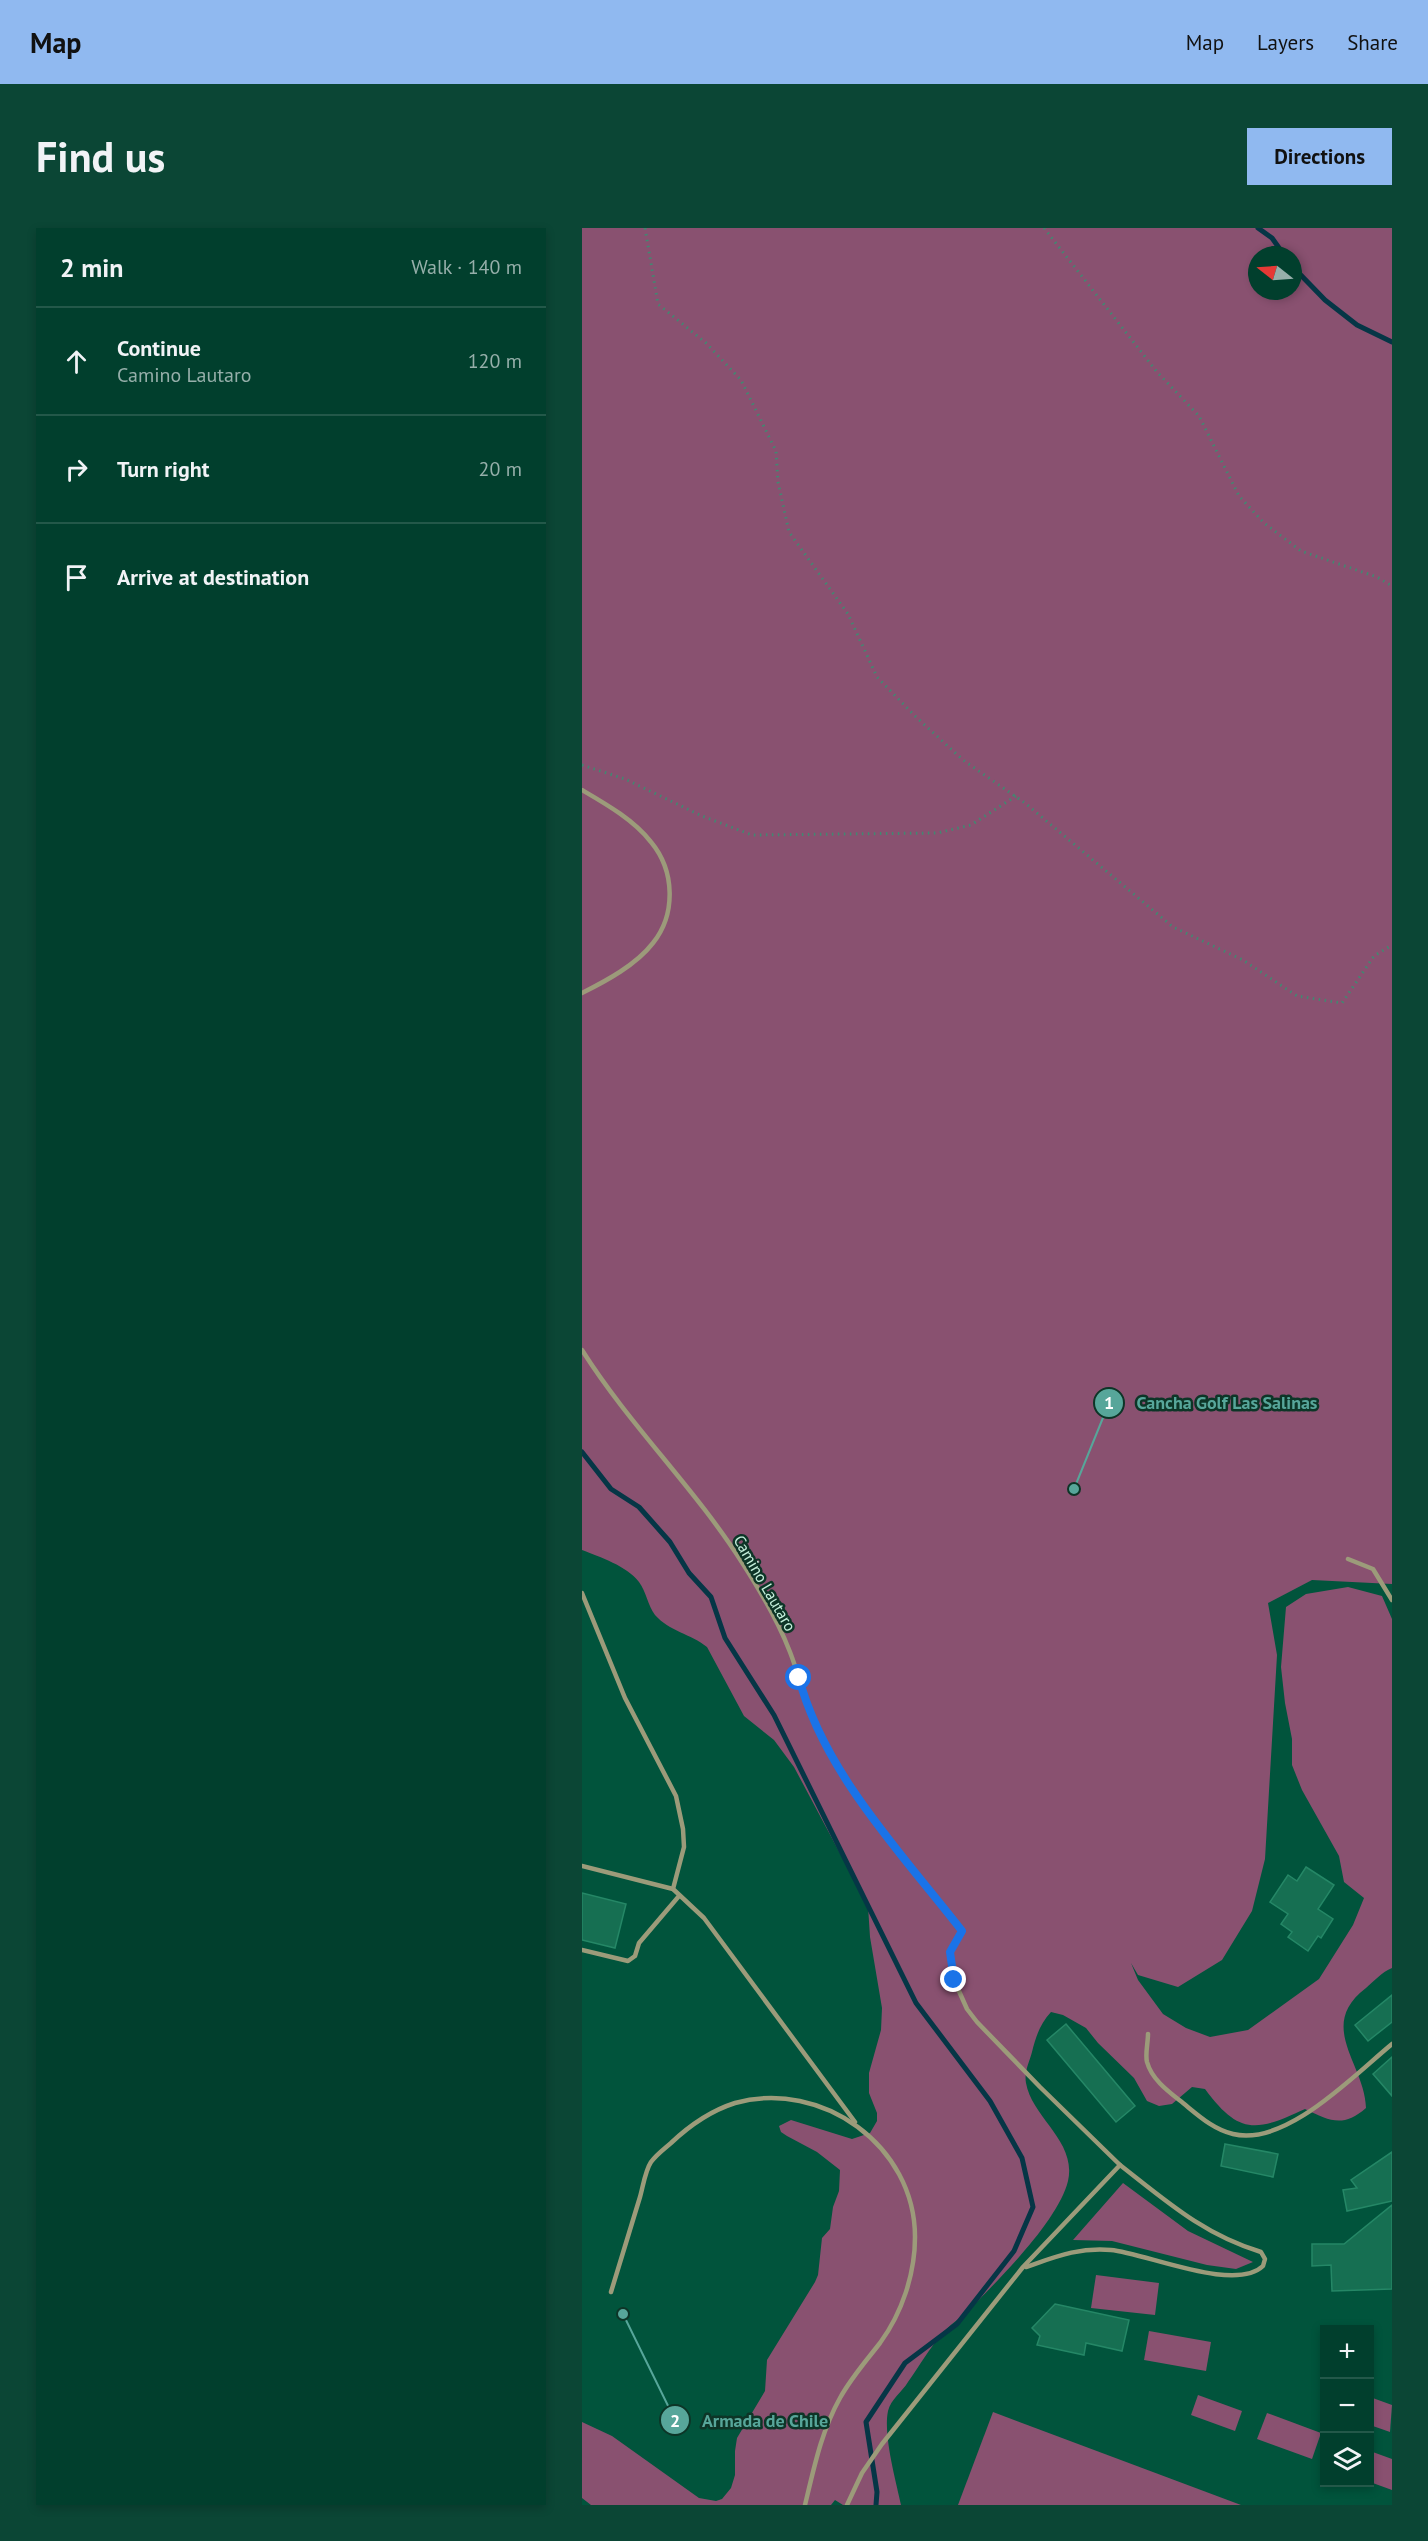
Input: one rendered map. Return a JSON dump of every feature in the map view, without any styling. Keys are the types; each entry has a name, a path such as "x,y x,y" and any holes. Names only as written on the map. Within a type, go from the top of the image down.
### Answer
{"lane":[{"path":"582,790 604,803 650,839 663,860 669,879 670,897 665,921 653,943 645,952 614,975 582,993"},
{"name":"Camino Lautaro","path":"582,1350 640,1429 703,1506 744,1565 779,1628 796,1670 806,1705 832,1758 863,1805 962,1931 950,1952 954,1980 967,2009 1040,2087 1120,2165"},
{"path":"1348,1559 1374,1569 1392,1600"},
{"path":"582,1593 625,1698 676,1796 683,1829 684,1847 673,1889"},
{"path":"582,1866 673,1889 704,1918 859,2126 884,2151 903,2182 914,2216 915,2252 908,2287 891,2324 852,2378 829,2419 812,2469 805,2505"},
{"path":"582,1950 628,1961 635,1956 639,1943 679,1896"},
{"path":"1148,2034 1147,2061 1157,2081 1207,2123 1226,2132 1249,2136 1262,2136 1302,2118 1392,2044"},
{"path":"611,2292 650,2163 701,2118 735,2103 781,2098 809,2102 826,2108 859,2126"},
{"path":"847,2505 862,2473 882,2444 1023,2267 1120,2165 1193,2222 1240,2246 1261,2253 1264,2259 1263,2266 1257,2271 1231,2275 1199,2272 1113,2250 1079,2249 1023,2267"}],"path":[{"path":"645,228 658,304 706,343 741,380 776,451 778,482 789,532 848,614 877,677 963,760 1016,796 1114,875 1173,927 1243,960 1297,996 1342,1003 1374,956 1392,945"},
{"path":"1044,228 1157,372 1199,416 1239,496 1264,523 1301,551 1377,577 1392,586"},
{"path":"582,765 625,779 702,816 752,835 937,833 971,825 1016,796"}],"shaded area":[{"path":"582,228 1392,228 1392,1584 1312,1580 1268,1603 1277,1655 1265,1859 1252,1911 1222,1960 1178,1987 1138,1975 1131,1963 1138,1980 1163,2014 1186,2028 1210,2037 1248,2030 1319,1979 1353,1925 1364,1898 1344,1882 1339,1856 1302,1790 1292,1765 1292,1739 1281,1667 1286,1607 1306,1594 1348,1587 1382,1596 1392,1619 1392,1968 1378,1977 1352,2002 1345,2017 1344,2031 1347,2046 1364,2092 1366,2108 1343,2120 1322,2117 1305,2109 1273,2122 1249,2125 1228,2115 1205,2089 1192,2087 1172,2104 1159,2106 1147,2101 1134,2078 1086,2028 1063,2015 1051,2012 1037,2035 1027,2068 1026,2083 1036,2107 1066,2154 1069,2167 1068,2181 1052,2215 1039,2233 993,2285 945,2331 889,2407 887,2432 901,2505 843,2505 835,2500 831,2505 591,2505 582,2498 582,2422 612,2436 699,2498 716,2501 722,2499 731,2488 735,2475 737,2438 765,2391 767,2360 818,2275 822,2238 830,2229 833,2207 839,2191 840,2170 817,2152 781,2132 779,2126 791,2120 852,2139 870,2133 877,2121 877,2113 869,2093 869,2073 881,2030 882,2008 870,1937 868,1906 794,1767 774,1740 744,1716 707,1647 673,1629 655,1615 639,1582 628,1571 582,1550"},
{"path":"1123,2183 1188,2231 1253,2262 1236,2269 1207,2265 1112,2241 1073,2240"},
{"path":"1096,2275 1159,2283 1155,2315 1091,2308"},
{"path":"1149,2331 1211,2342 1206,2371 1144,2360"},
{"path":"1198,2395 1242,2411 1235,2431 1191,2415"},
{"path":"1374,2398 1392,2405 1390,2432 1374,2426"},
{"path":"993,2412 1241,2505 958,2505"},
{"path":"1267,2413 1320,2433 1312,2459 1257,2439"},
{"path":"1374,2452 1392,2459 1392,2490 1374,2483"}],"building":[{"path":"1306,1867 1334,1885 1318,1909 1333,1919 1321,1938 1318,1936 1308,1951 1288,1937 1292,1932 1281,1924 1288,1914 1270,1902 1288,1875 1297,1881"},
{"path":"582,1893 626,1904 615,1948 582,1940"},
{"path":"1392,1995 1392,2022 1368,2041 1355,2025"},
{"path":"1066,2024 1135,2106 1116,2122 1047,2040"},
{"path":"1392,2057 1392,2096 1373,2074"},
{"path":"1225,2144 1278,2154 1273,2177 1221,2166"},
{"path":"1392,2152 1392,2201 1347,2211 1343,2190 1357,2188 1351,2180"},
{"path":"1392,2205 1392,2289 1332,2291 1331,2265 1312,2266 1312,2244 1344,2244"},
{"path":"1055,2304 1129,2320 1122,2351 1086,2343 1084,2355 1037,2345 1040,2336 1032,2328"}],"waterway":[{"path":"1258,228 1272,238 1278,246"},
{"path":"1302,276 1325,300 1357,325 1392,342"},
{"path":"582,1452 611,1489 639,1507 670,1542 689,1573 711,1597 725,1638 774,1715 916,2003 990,2101 1022,2158 1033,2207 1014,2251 957,2324 905,2363 866,2422 877,2492 876,2505"}],"place":[{"name":"Cancha Golf Las Salinas","path":"1074,1489"},
{"name":"Armada de Chile","path":"623,2314"}],"route":[{"path":"799,1678 806,1705 819,1734 847,1782 962,1931 950,1952 954,1980"}]}
